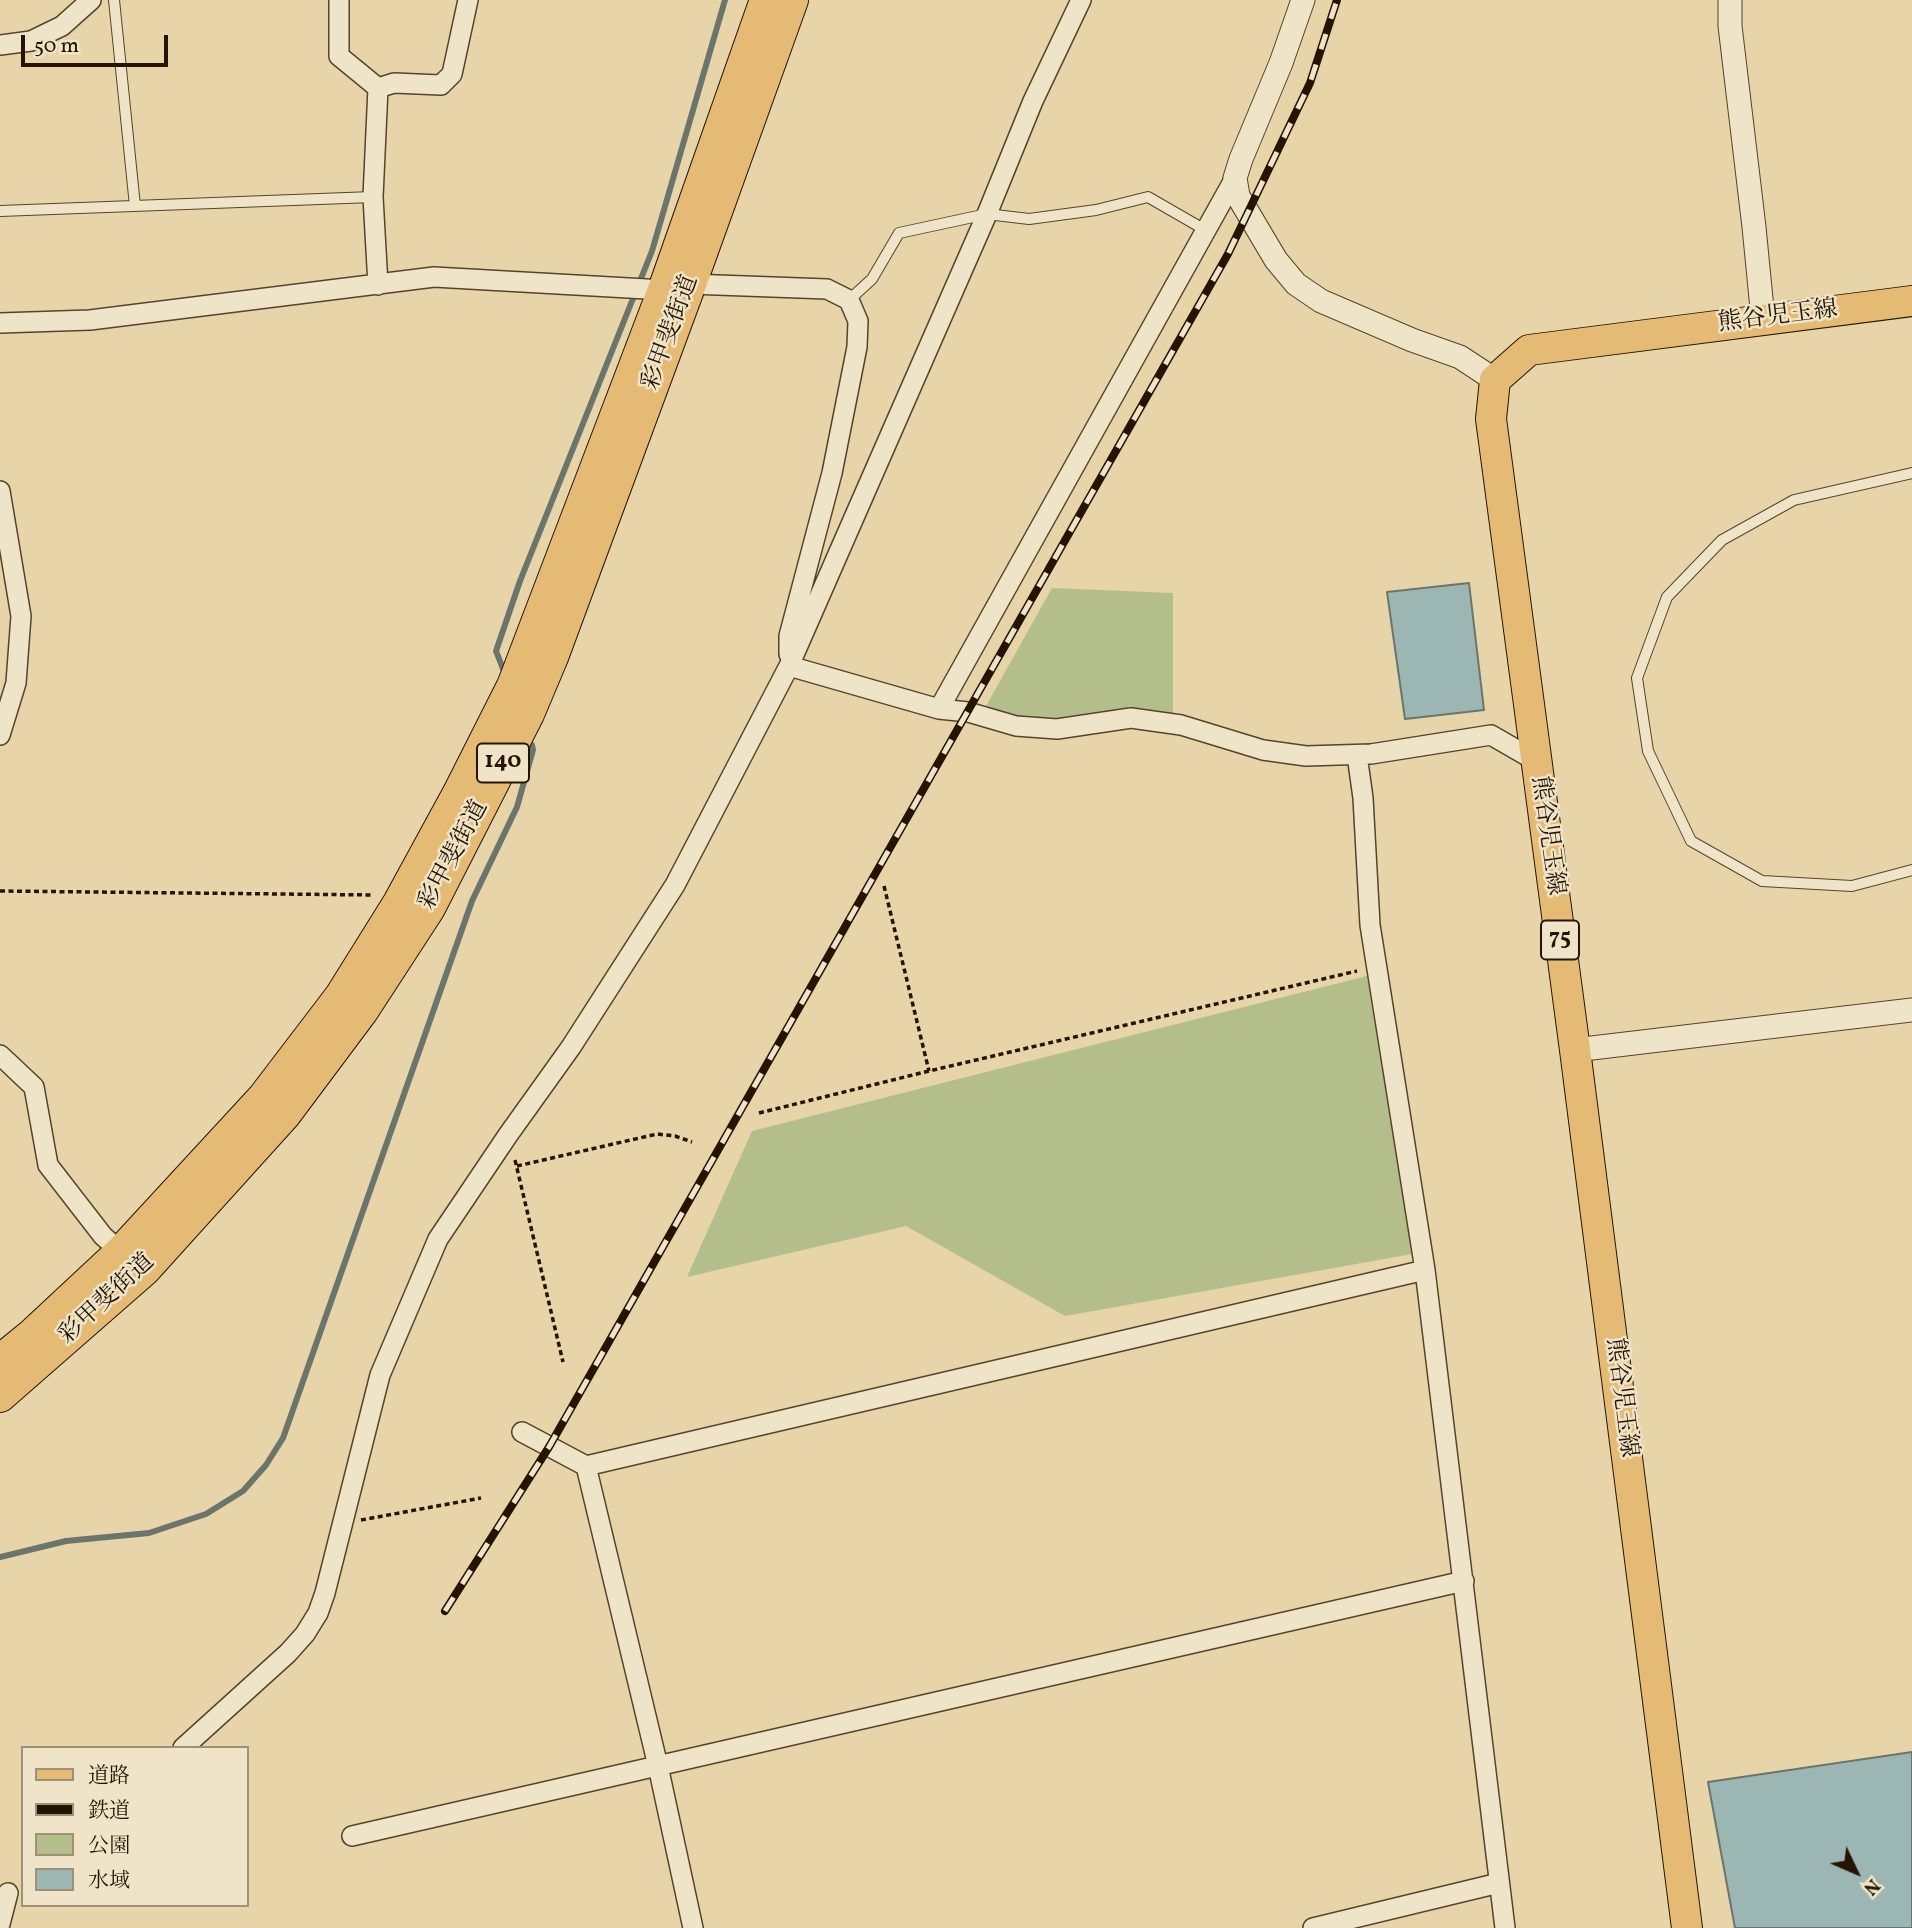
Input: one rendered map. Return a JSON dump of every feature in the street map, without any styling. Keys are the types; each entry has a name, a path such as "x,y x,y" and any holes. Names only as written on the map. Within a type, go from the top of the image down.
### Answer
{"highway":[{"path":"771,8 810,5 814,0"},
{"name":"彩甲斐街道","path":"0,1396 144,1269 285,1114 362,1011 429,908 528,714 552,657 771,8"},
{"name":"彩甲斐街道","path":"0,1362 121,1252 264,1097 341,996 399,903 513,686 677,287"}],"main road":[{"name":"熊谷児玉線","path":"1687,1928 1576,1050 1491,419 1495,380 1529,350 1912,301"}],"street":[{"path":"0,45 31,41 62,26 91,0"},
{"path":"338,0 339,56 378,88"},
{"path":"378,88 394,83 440,85 452,74 468,0"},
{"path":"185,1746 288,1653 305,1634 318,1613 380,1375 438,1239 570,1047 675,885 789,666 987,214 1033,101 1081,0"},
{"path":"939,709 1235,178 1303,0"},
{"path":"1730,0 1730,26 1763,319"},
{"path":"378,88 373,197 378,285"},
{"path":"1235,178 1238,196 1276,260 1296,284 1321,302 1460,357 1495,380"},
{"path":"0,323 90,320 434,277 677,287 827,289 849,300 858,321 857,346 832,473 789,636 789,666"},
{"path":"0,491 21,616 16,683 0,735"},
{"path":"789,666 939,709 968,712 1016,726 1057,729 1131,718 1181,725 1229,741 1306,756 1356,755 1492,735 1536,761"},
{"path":"1356,755 1363,798 1370,925 1425,1270 1505,1928"},
{"path":"1576,1050 1912,1010"},
{"path":"0,1055 34,1087 48,1165 103,1236 121,1252"},
{"path":"522,1432 586,1466 1425,1270"},
{"path":"586,1466 658,1766 693,1928"},
{"path":"352,1836 1464,1581"},
{"path":"1313,1928 1499,1882"},
{"path":"0,1924 10,1890"}],"lane":[{"path":"114,0 135,206"},
{"path":"0,211 373,197"},
{"path":"849,300 872,279 899,233 987,214 1029,219 1096,210 1149,197 1207,232"},
{"path":"1912,473 1794,500 1722,540 1667,597 1637,678 1648,751 1692,841 1762,881 1853,886 1912,870"}],"path":[{"path":"884,886 929,1071"},
{"path":"0,891 376,895 399,903"},
{"path":"759,1113 1376,967"},
{"path":"516,1166 657,1134 692,1142"},
{"path":"508,1135 563,1362"},
{"path":"342,1524 481,1498"}],"green space":[{"path":"1052,588 1173,593 1173,716 1059,724 1018,723 986,706"},
{"path":"1367,976 1412,1254 1065,1316 906,1226 687,1277 752,1131"}],"water":[{"path":"1469,583 1484,710 1405,719 1387,592"},
{"path":"1912,1752 1912,1928 1735,1928 1708,1782"}],"waterway":[{"path":"505,674 496,651 520,581 652,251 725,0"},
{"path":"0,1557 66,1541 149,1533 206,1514 243,1491 266,1465 283,1438 472,901 517,807 533,750 532,745"}],"railway":[{"path":"445,1611 549,1447 1228,254 1310,83 1337,0"}]}
